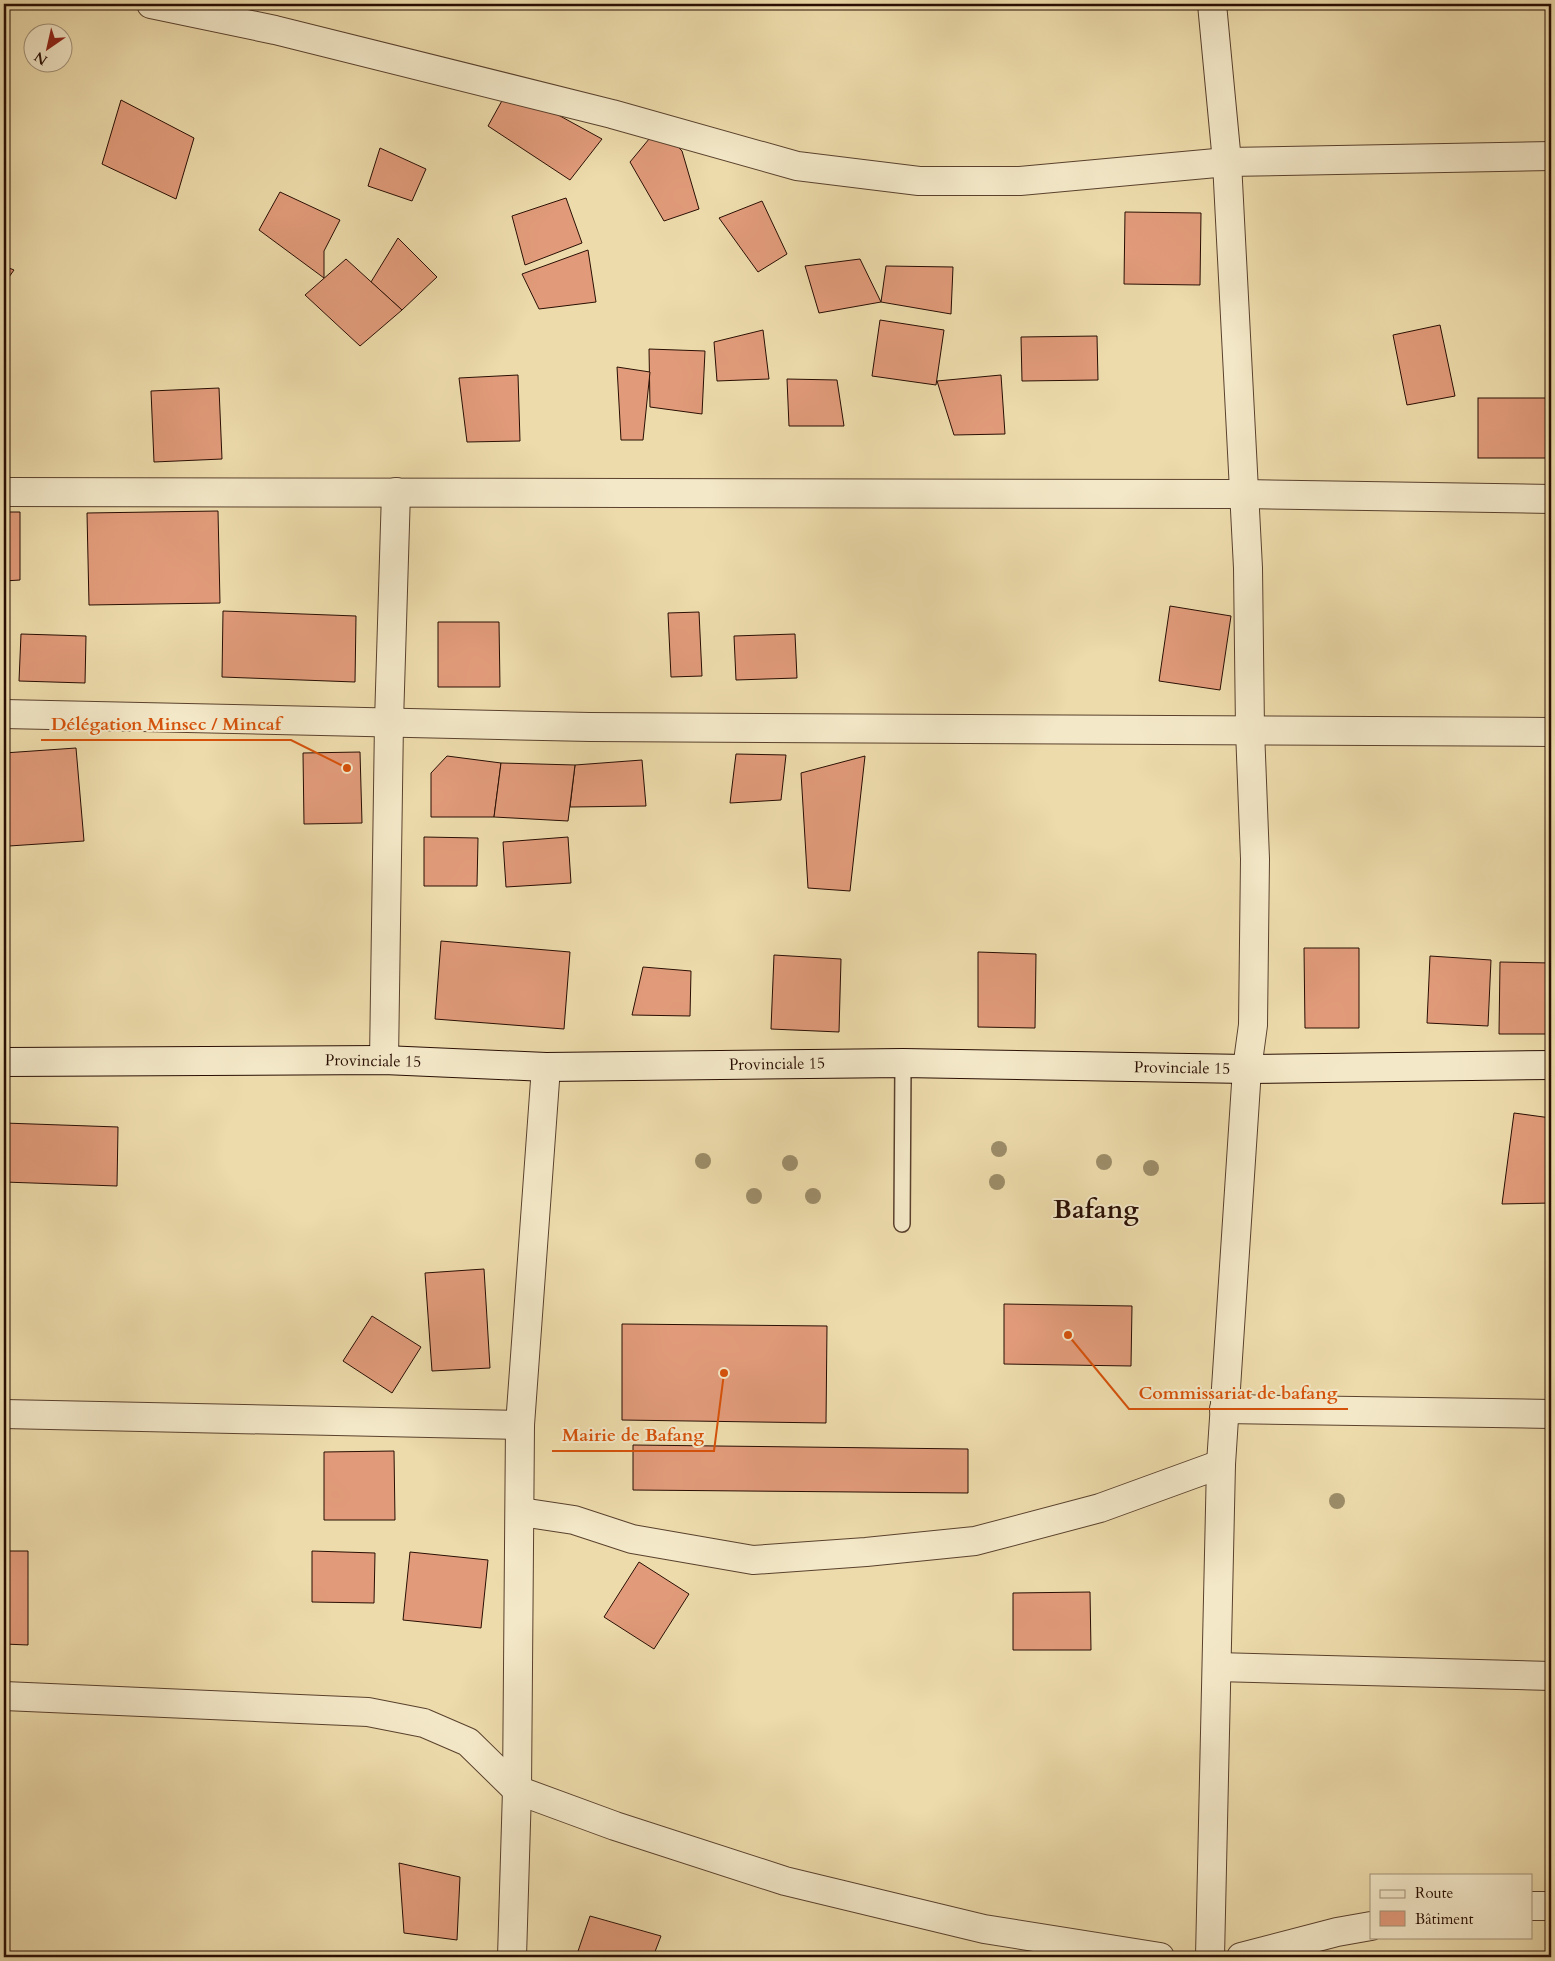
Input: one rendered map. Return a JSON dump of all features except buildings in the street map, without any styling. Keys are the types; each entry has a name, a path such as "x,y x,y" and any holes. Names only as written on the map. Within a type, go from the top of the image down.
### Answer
{"street":[{"path":"151,4 284,32 612,114 797,166 920,181 1020,181 1227,162 1551,156"},
{"path":"1210,1957 1221,1464 1247,1069 1253,1025 1256,859 1250,730 1248,568 1227,162 1212,4"},
{"path":"4,492 1244,494 1551,499"},
{"path":"384,1060 389,722 396,492"},
{"path":"4,714 590,727 1551,732"},
{"name":"Provinciale 15","path":"4,1062 384,1060 546,1067 903,1063 1247,1069 1551,1065"},
{"path":"512,1957 517,1790 521,1512 520,1425 546,1067"},
{"path":"1224,1410 1551,1414"},
{"path":"4,1414 520,1425"},
{"path":"521,1512 574,1520 632,1539 753,1560 866,1552 975,1541 1100,1508 1221,1464"},
{"path":"1216,1667 1551,1676"},
{"path":"4,1696 368,1712 424,1723 468,1742 517,1790 615,1826 785,1881 984,1929 1160,1957"},
{"path":"1532,1906 1551,1906"},
{"path":"1241,1957 1370,1926"}],"lane":[{"path":"902,1224 903,1063"}],"place":[{"name":"Délégation Minsec / Mincaf","path":"347,768"},
{"name":"Commissariat de bafang","path":"1068,1335"},
{"name":"Mairie de Bafang","path":"724,1373"}],"district":[{"name":"Bafang","path":"1096,1209"}]}
